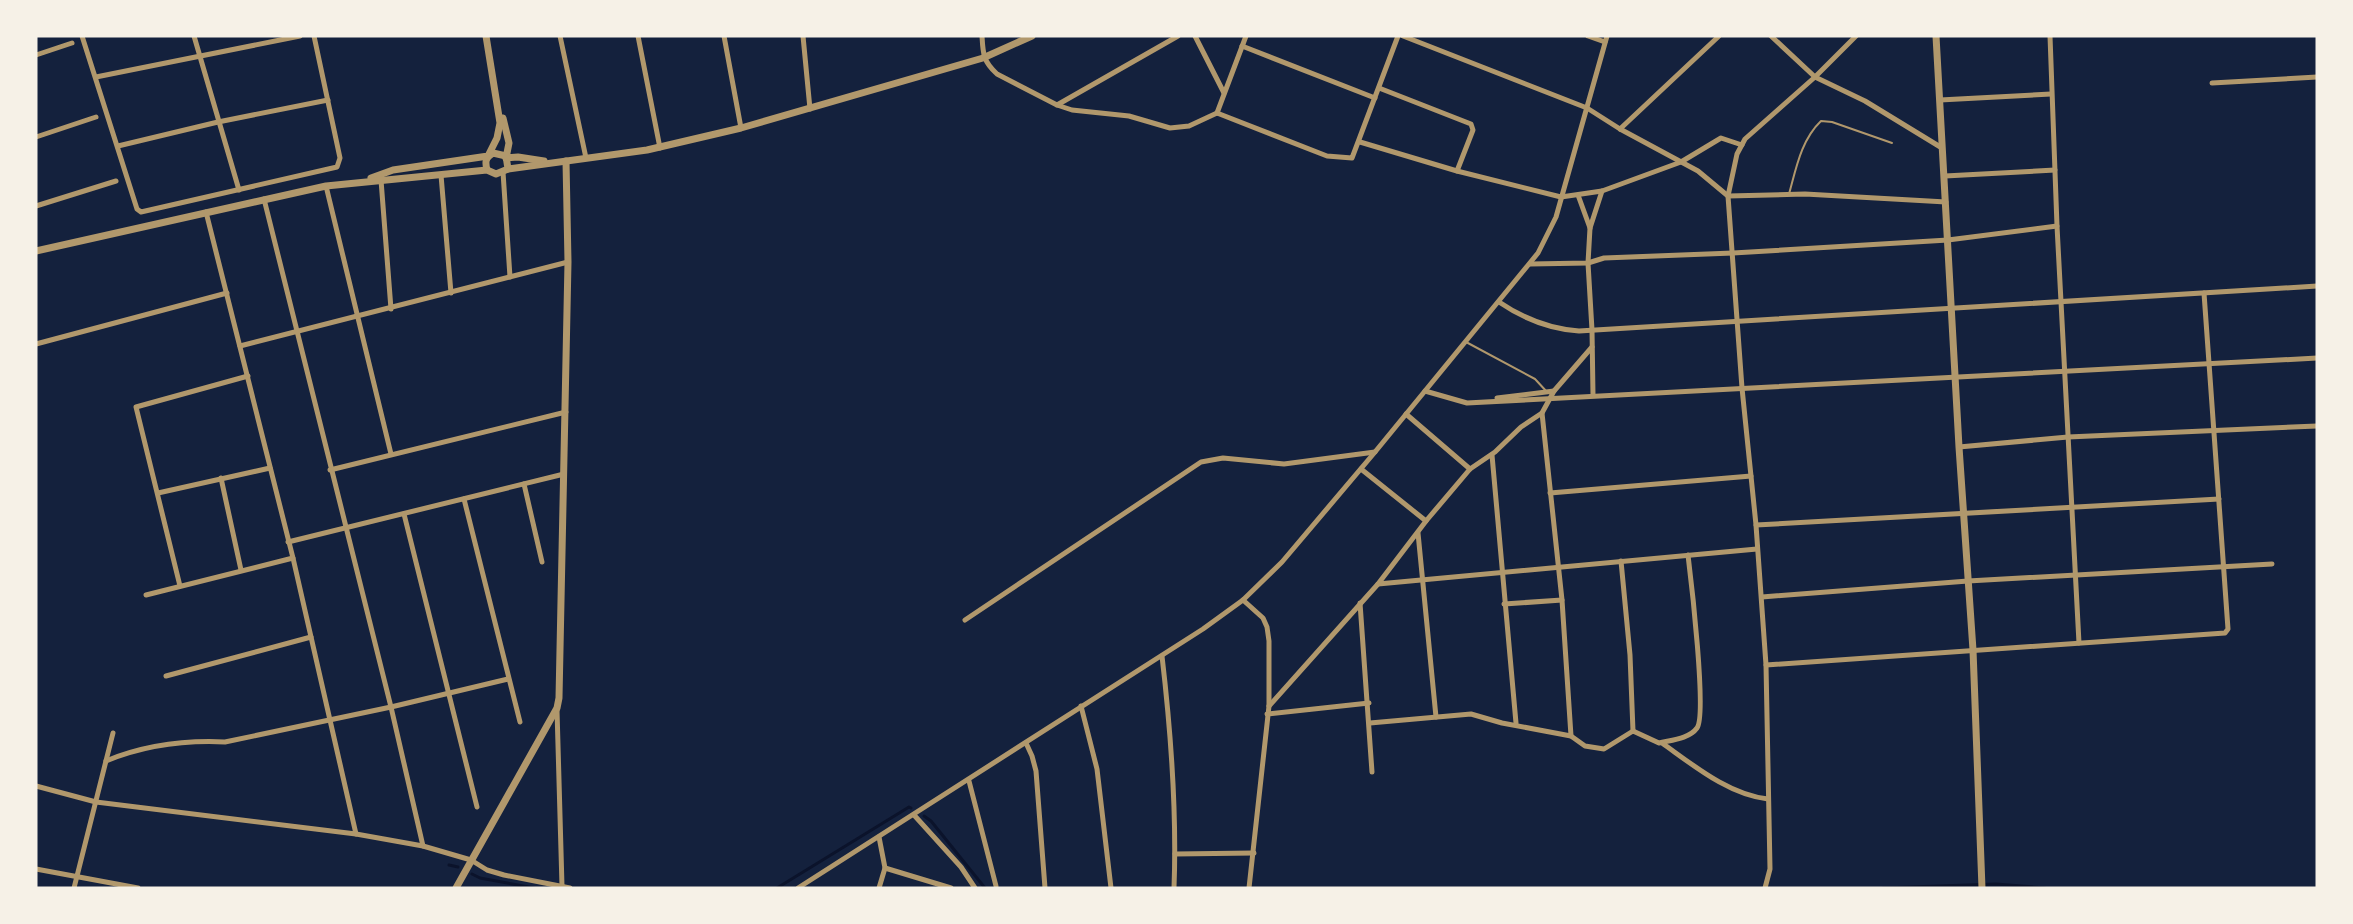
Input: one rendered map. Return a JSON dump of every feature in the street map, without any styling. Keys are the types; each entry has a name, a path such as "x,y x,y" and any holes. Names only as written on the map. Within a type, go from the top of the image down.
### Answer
{"street":[{"path":"82,36 137,211 144,212 332,169 339,165 340,158 314,36"},
{"path":"194,36 239,190"},
{"path":"96,77 300,36"},
{"path":"486,36 500,130 485,161 487,170"},
{"path":"560,36 585,158"},
{"path":"638,36 660,148"},
{"path":"724,36 741,128"},
{"path":"803,36 810,109"},
{"path":"982,36 984,58 997,74 1057,105 1072,110 1129,116 1176,129 1189,126 1217,113 1246,36"},
{"path":"36,251 326,186 487,170 496,174 566,160 660,148 810,109 984,58 1032,36"},
{"path":"1057,105 1178,36"},
{"path":"1195,36 1224,93"},
{"path":"1217,113 1327,156 1352,158 1360,142 1398,36"},
{"path":"1403,36 1587,108 1620,129 1698,171 1728,196 1789,194 1946,202"},
{"path":"798,888 1162,656 1243,600 1281,562 1530,264 1551,230 1606,39 1587,36"},
{"path":"1620,129 1719,36"},
{"path":"1771,36 1815,77 1865,101 1942,148"},
{"path":"1765,888 1770,869 1766,665 1728,196 1737,154 1745,139 1815,77 1856,36"},
{"path":"1936,36 1963,514 1973,650 1982,888"},
{"path":"2050,36 2056,226 2079,642"},
{"path":"36,55 72,43"},
{"path":"1242,46 1375,98"},
{"path":"2212,83 2317,77"},
{"path":"1378,88 1471,124 1473,130 1457,171"},
{"path":"1940,100 2051,94"},
{"path":"496,95 508,142 505,171 510,277"},
{"path":"118,146 218,122 328,100"},
{"path":"36,136 96,117"},
{"path":"1360,142 1457,171 1561,197 1602,192 1681,162 1721,138 1742,145"},
{"path":"360,181 393,170 501,153 507,158 518,157 557,162"},
{"path":"561,887 557,708 560,684 566,412 568,262 566,160"},
{"path":"1945,176 2055,170"},
{"path":"441,175 451,293"},
{"path":"381,180 391,309"},
{"path":"36,206 116,181"},
{"path":"326,186 391,453"},
{"path":"1593,395 1588,263 1590,228 1602,192"},
{"path":"1578,195 1590,228"},
{"path":"264,199 391,707 423,846"},
{"path":"206,212 248,375 356,834"},
{"path":"1530,264 1588,263 1604,258 1948,240 2056,226"},
{"path":"240,346 568,262"},
{"path":"1499,302 1519,314 1550,327 1565,330 1592,330 2317,286"},
{"path":"36,344 227,293"},
{"path":"1766,665 2225,633 2228,629 2225,567 2204,293"},
{"path":"1571,736 1562,600 1542,413 1549,395 1592,347"},
{"path":"1425,391 1462,403 1549,395 1593,395 1956,378 2317,358"},
{"path":"180,586 136,407 248,375"},
{"path":"330,470 391,453 566,412"},
{"path":"1269,706 1378,584 1426,521 1470,469 1491,455 1521,427 1542,413"},
{"path":"1406,414 1470,469"},
{"path":"1959,447 2068,437 2317,426"},
{"path":"965,620 1201,462 1223,458 1268,464 1293,464 1375,452"},
{"path":"1491,455 1500,572 1516,723"},
{"path":"158,493 270,468"},
{"path":"1360,469 1426,521"},
{"path":"288,542 564,474"},
{"path":"1550,493 1751,476"},
{"path":"221,478 241,570"},
{"path":"524,484 542,562"},
{"path":"464,499 520,722"},
{"path":"1756,525 2219,499"},
{"path":"404,514 477,807"},
{"path":"1418,533 1436,717"},
{"path":"1378,584 1757,549"},
{"path":"1662,743 1692,733 1700,724 1700,678 1688,555"},
{"path":"146,595 292,558"},
{"path":"1621,561 1630,655 1633,731"},
{"path":"1762,597 1968,581 2272,564"},
{"path":"1243,600 1263,618 1268,627 1269,706 1254,853 1248,888"},
{"path":"1504,604 1562,600"},
{"path":"1360,603 1372,772"},
{"path":"166,676 311,637"},
{"path":"1162,656 1172,767 1174,888"},
{"path":"106,761 148,746 206,741 225,742 391,707 508,679"},
{"path":"1267,714 1368,703"},
{"path":"1081,706 1099,778 1112,888"},
{"path":"456,888 557,708"},
{"path":"1370,723 1471,714 1502,723 1516,723 1571,736 1585,746 1604,749 1633,731"},
{"path":"1633,731 1662,743 1691,764 1727,785 1744,793 1768,799"},
{"path":"74,888 113,733"},
{"path":"1026,743 1036,771 1045,888"},
{"path":"969,781 996,886"},
{"path":"36,786 96,802 356,834 423,846 471,860 488,870 504,875 570,888"},
{"path":"914,815 961,867 975,888"},
{"path":"879,837 885,868 879,888"},
{"path":"1175,854 1254,853"},
{"path":"885,868 951,888"},
{"path":"36,869 138,888"}],"lane":[{"path":"1789,194 1803,148 1810,134 1821,121 1832,122 1892,142"},
{"path":"1465,341 1535,379 1549,395"}],"waterway":[{"path":"777,888 909,807 911,808"},
{"path":"924,816 931,821 985,888"},
{"path":"449,865 458,867"},
{"path":"472,874 480,878 534,888"},
{"path":"1883,888 1996,884 2045,888"}]}
